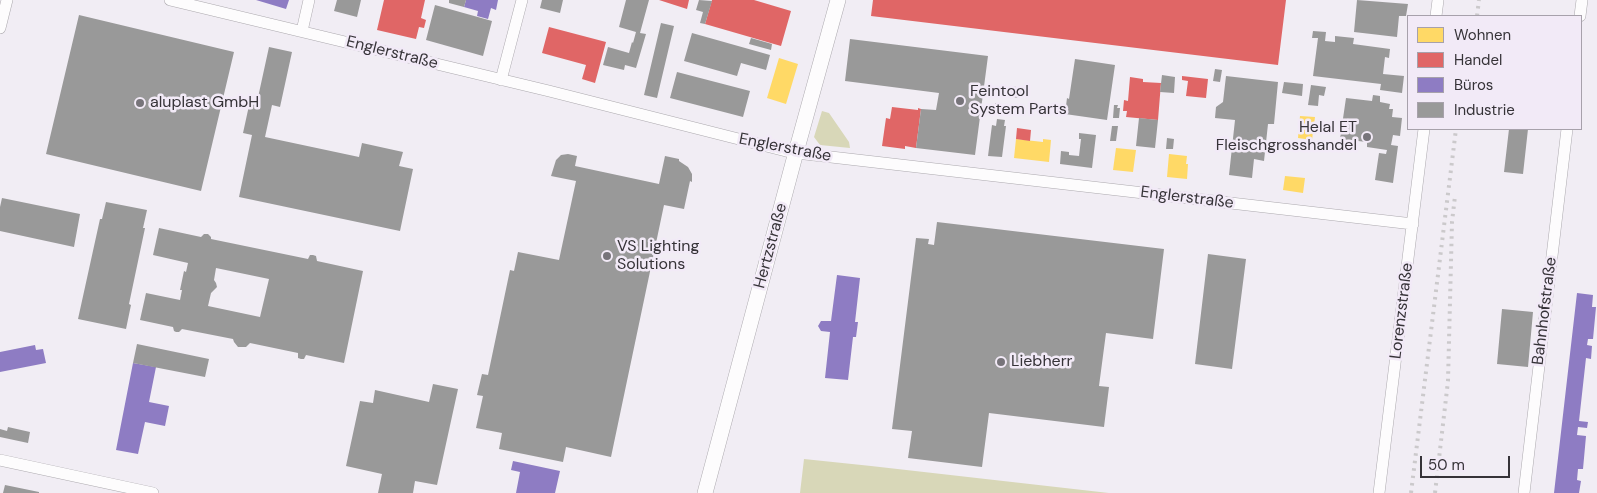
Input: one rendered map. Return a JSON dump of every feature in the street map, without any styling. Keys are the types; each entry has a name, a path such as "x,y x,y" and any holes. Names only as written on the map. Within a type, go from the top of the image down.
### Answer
{"street":[{"path":"0,28 7,0"},
{"name":"Englerstraße","path":"170,0 786,151 1413,224"},
{"path":"302,31 310,0"},
{"path":"501,80 522,0"},
{"name":"Hertzstraße","path":"705,493 838,0"},
{"path":"1436,15 1438,0"},
{"path":"1580,15 1582,0"},
{"name":"Lorenzstraße","path":"1379,493 1424,130"},
{"name":"Bahnhofstraße","path":"1524,493 1567,130"},
{"path":"0,460 153,493"}],"green space":[{"path":"822,111 829,113 849,142 850,148 820,145 814,137"},
{"path":"804,459 871,466 1109,493 800,493"}],"building: Wohnen":[{"path":"779,58 798,64 786,104 767,98"},
{"path":"1300,116 1315,117 1312,140 1298,138"},
{"path":"1016,139 1043,142 1043,139 1051,140 1049,162 1014,158"},
{"path":"1116,148 1136,150 1133,172 1113,170"},
{"path":"1169,154 1187,156 1187,179 1167,177"},
{"path":"1285,176 1305,178 1303,193 1283,190"}],"building: Handel":[{"path":"384,0 425,0 421,18 426,20 424,28 419,27 416,39 377,30"},
{"path":"659,0 689,0 687,9"},
{"path":"712,0 754,0 791,11 781,46 705,24"},
{"path":"873,0 1286,0 1278,65 871,16"},
{"path":"549,27 606,42 595,83 582,79 586,65 542,53"},
{"path":"1182,76 1208,79 1206,98 1186,96 1188,81 1182,80"},
{"path":"1130,77 1143,79 1143,82 1161,83 1158,120 1126,117 1127,111 1123,111 1124,100 1128,101"},
{"path":"892,107 921,109 916,148 905,146 905,149 882,146 886,118 890,119"},
{"path":"1017,128 1031,130 1030,141 1016,139"}],"building: Büros":[{"path":"256,0 289,0 286,9"},
{"path":"466,0 498,0 496,10 491,8 488,19 477,16 478,11 464,7"},
{"path":"837,275 860,278 855,322 858,322 856,337 853,337 848,380 825,378 830,332 821,331 818,326 821,321 831,321"},
{"path":"1577,293 1593,295 1592,307 1596,307 1593,339 1588,339 1587,345 1592,346 1591,359 1586,358 1579,421 1588,422 1587,428 1578,427 1577,435 1586,436 1583,469 1578,469 1577,480 1581,481 1579,493 1554,493"},
{"path":"35,345 36,350 43,349 46,363 0,372 0,352"},
{"path":"133,363 156,367 149,402 169,406 165,426 145,422 138,454 116,450"},
{"path":"513,461 560,471 555,493 516,493 520,472 511,470"}],"building: Industrie":[{"path":"337,0 361,0 357,17 334,11"},
{"path":"449,0 466,0 464,7 449,3"},
{"path":"542,0 563,0 560,13 540,8"},
{"path":"626,0 649,0 640,33 646,34 636,68 625,65 624,70 603,65 608,47 629,53 633,43 636,32 619,27"},
{"path":"699,0 712,1 705,24 700,23 703,12 696,10"},
{"path":"1357,0 1408,4 1406,16 1399,16 1397,37 1354,32"},
{"path":"435,5 492,21 483,56 426,40"},
{"name":"aluplast GmbH","path":"79,15 234,52 201,191 46,154"},
{"path":"661,23 674,26 657,98 644,95"},
{"path":"1313,31 1326,32 1325,41 1335,42 1335,36 1354,38 1353,44 1390,49 1389,58 1385,57 1383,74 1404,76 1402,93 1380,90 1381,84 1313,76 1318,38 1312,38"},
{"path":"692,33 770,55 766,70 741,63 737,76 684,61"},
{"path":"751,38 772,44 771,50 749,44"},
{"name":"Feintool System Parts","path":"850,39 988,56 975,155 916,148 921,109 936,110 939,93 845,81"},
{"path":"269,47 292,52 280,107 272,105 265,137 359,157 362,143 403,152 399,166 413,169 400,231 239,197 252,135 243,133 250,101 257,102"},
{"path":"1075,59 1115,65 1107,120 1065,114"},
{"path":"1215,69 1222,70 1220,82 1213,81"},
{"path":"677,72 750,91 743,117 670,98"},
{"path":"1162,75 1175,77 1174,93 1160,92"},
{"path":"1226,76 1278,82 1274,124 1268,124 1264,161 1254,159 1252,178 1229,175 1235,120 1215,118 1216,107 1223,102"},
{"path":"1284,82 1303,84 1302,96 1282,93"},
{"path":"1311,85 1326,87 1324,96 1319,95 1318,106 1308,105"},
{"path":"1011,86 1022,88 1021,98 1010,97"},
{"name":"Helal ET Fleischgrosshandel","path":"1373,95 1380,96 1380,102 1390,104 1389,109 1393,109 1392,117 1402,118 1400,136 1393,135 1391,145 1398,146 1393,183 1375,180 1379,153 1386,154 1387,150 1367,147 1367,142 1340,139 1346,98 1372,101"},
{"path":"995,103 1001,103 1001,114 995,114"},
{"path":"1114,105 1118,105 1117,108 1120,108 1119,118 1113,118"},
{"path":"1139,118 1158,120 1155,148 1136,146"},
{"path":"997,119 1005,120 1004,126 1006,126 1002,157 988,156 992,125 996,126"},
{"path":"1112,126 1118,126 1116,141 1110,141"},
{"path":"1509,130 1528,130 1523,174 1504,172"},
{"path":"1079,133 1096,135 1092,168 1060,164 1061,151 1069,152 1069,155 1079,156 1081,139 1079,139"},
{"path":"1167,138 1174,139 1173,149 1166,149"},
{"path":"561,155 577,156 575,166 659,184 665,156 679,159 688,167 692,174 692,182 690,181 684,209 664,205 611,457 566,447 563,462 499,449 502,433 476,428 483,396 477,395 482,374 488,375 510,270 514,271 518,252 559,260 576,181 551,176 556,160"},
{"path":"2,198 80,214 74,247 0,231"},
{"path":"106,202 147,210 126,329 78,319 100,219 102,219"},
{"name":"Liebherr","path":"937,222 1164,249 1153,339 1106,333 1099,386 1109,387 1104,427 989,413 982,467 908,458 912,431 892,429 916,238 929,239 928,244 934,245"},
{"path":"159,228 201,237 204,234 208,234 211,239 308,259 310,255 313,255 316,256 317,261 363,271 344,363 306,355 304,359 301,359 298,358 298,353 250,343 246,347 238,347 233,339 182,329 176,332 173,327 140,320 146,293 180,300 184,271 186,272 188,263 153,255","holes":["216,268 269,279 260,317 208,306 211,293 217,287 214,280"]},
{"path":"1208,254 1246,259 1232,369 1195,364"},
{"path":"1502,309 1533,312 1528,367 1497,364"},
{"path":"137,344 209,359 205,377 133,363"},
{"path":"433,384 458,389 437,485 415,481 413,493 378,493 382,474 346,466 360,401 373,403 375,390 429,402"},
{"path":"8,427 30,432 28,443 0,437 0,429 7,431"},
{"path":"5,485 39,492 39,493 3,493"}],"railway":[{"path":"1477,15 1479,0"},
{"path":"1411,493 1456,130"},
{"path":"1435,493 1448,381 1452,222 1455,196"}],"place":[{"name":"Feintool System Parts","path":"960,101"},
{"name":"aluplast GmbH","path":"140,103"},
{"name":"Helal ET Fleischgrosshandel","path":"1367,137"},
{"name":"VS Lighting Solutions","path":"607,256"},
{"name":"Liebherr","path":"1001,362"}]}
